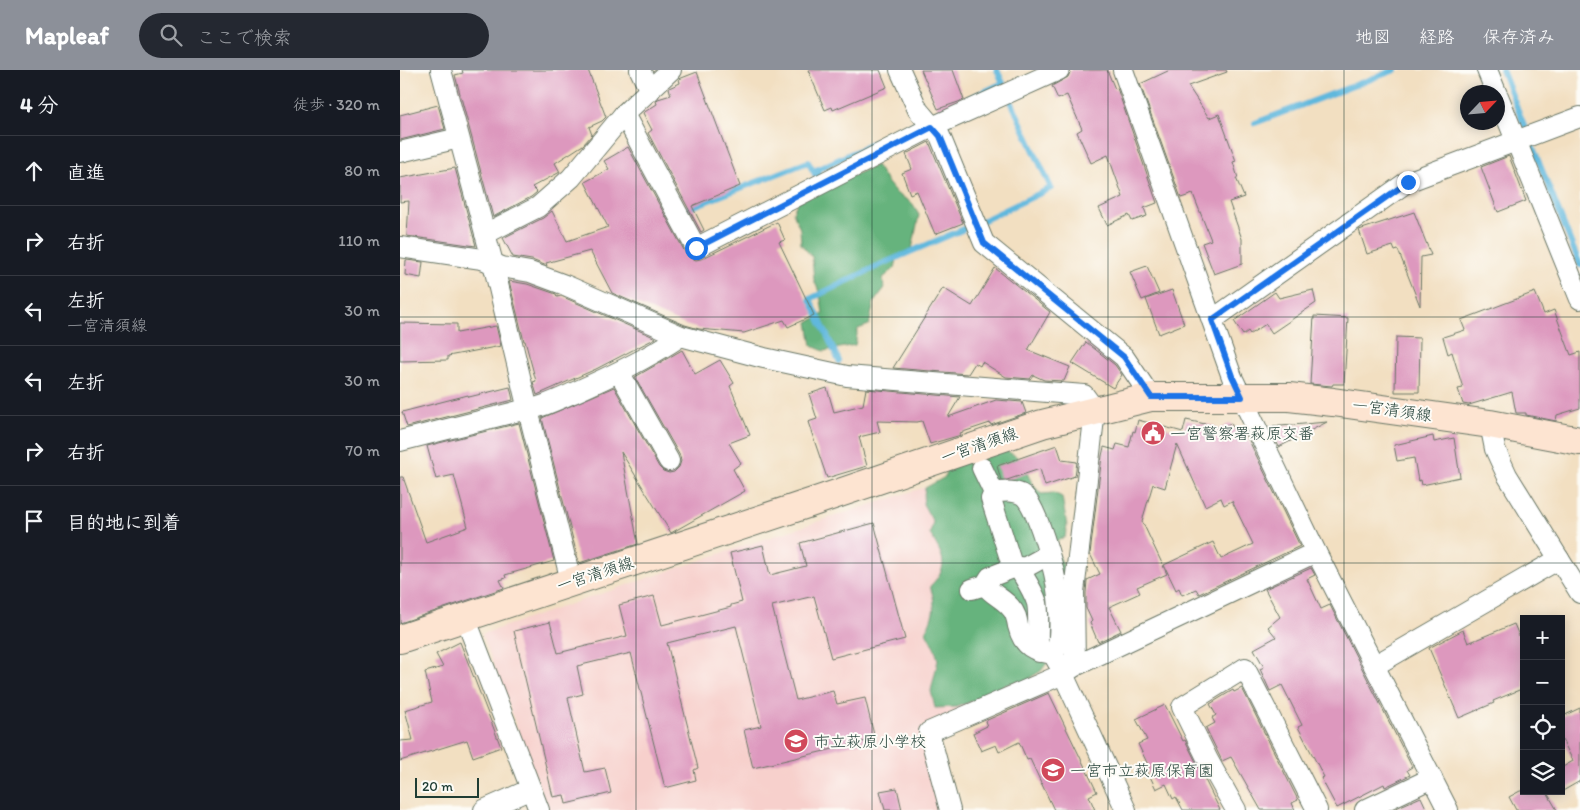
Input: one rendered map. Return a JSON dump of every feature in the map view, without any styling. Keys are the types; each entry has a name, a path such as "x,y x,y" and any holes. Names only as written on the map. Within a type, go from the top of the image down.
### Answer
{"main road":[{"name":"一宮清須線","path":"400,639 1042,424 1151,397 1289,397 1490,424 1580,441"}],"street":[{"path":"440,70 493,263 571,581"},
{"path":"640,70 650,91"},
{"path":"485,234 538,208 571,178 624,114 672,70"},
{"path":"900,70 918,110 940,136 984,243 1124,357 1151,397"},
{"path":"624,114 696,248 932,127 1060,70"},
{"path":"1123,70 1232,376 1316,552 1448,810"},
{"path":"1487,70 1493,85"},
{"path":"1505,106 1526,138 1580,299"},
{"path":"1212,320 1408,182 1580,117"},
{"path":"400,152 459,138"},
{"path":"400,247 482,259 502,267 530,272 565,285 681,336 764,358 847,376 1084,394 1095,410 1074,592 1057,662"},
{"path":"400,441 519,411 538,408 619,372 659,351 681,336"},
{"path":"619,372 669,461"},
{"path":"1490,424 1494,449 1507,475 1580,592"},
{"path":"982,468 994,493"},
{"path":"1057,662 1058,598 1056,582 1036,516 1026,499 1016,492 1002,491 994,493 991,499 994,512 1015,568 1033,592 1037,604 1037,640 1057,662 1126,810"},
{"path":"950,810 929,732 1057,662 1316,552"},
{"path":"1048,555 1026,567 1015,568 990,577 978,587 1004,601 1012,609 1016,616 1023,641 1057,662"},
{"path":"1374,666 1559,559"},
{"path":"464,617 539,810"},
{"path":"1236,810 1208,760 1182,707 1244,668 1316,810"},
{"path":"1365,810 1432,778"},
{"path":"484,810 531,789"}],"shaded area":[{"path":"941,482 1014,688 923,726 945,810 548,810 482,634"}],"green space":[{"path":"876,165 897,194 911,202 919,215 912,249 898,255 895,268 883,278 884,289 874,302 869,325 858,329 855,345 824,351 812,346 808,322 823,314 820,294 814,280 812,257 801,244 800,229 793,212 798,201"},
{"path":"1003,450 1016,456 1022,462 1032,483 1041,494 1054,493 1062,497 1067,526 1065,537 1058,540 1053,548 1067,573 1064,595 1051,634 1043,640 1049,660 1041,671 1031,677 1030,688 1018,681 1005,685 994,693 983,694 976,700 956,707 935,708 931,691 938,660 935,649 926,632 934,609 930,586 941,573 943,561 930,534 933,522 923,504 925,488 945,477 946,466"}],"building":[{"path":"462,70 588,70 606,117 589,127 592,135 583,145 555,163 560,172 532,187 537,192 531,197 493,217 455,75 463,73"},
{"path":"808,70 880,70 887,87 833,110 832,107 825,110"},
{"path":"921,70 953,70 964,100 938,109"},
{"path":"1071,70 1107,70 1115,89 1117,88 1157,203 1144,208 1147,216 1132,221 1129,215 1107,225 1099,208 1123,197 1108,155 1091,163 1077,132 1082,129 1067,95 1058,99 1052,86 1068,77"},
{"path":"1170,70 1226,70 1227,72 1188,86 1209,118 1219,114 1236,161 1233,162 1238,178 1236,178 1244,197 1229,202 1242,239 1242,264 1214,274 1202,243 1211,240 1193,194 1181,198 1140,84"},
{"path":"697,72 740,186 692,206 704,230 701,232 648,133 652,130 643,113 657,104 656,101 658,99 671,95 669,88 680,83 679,79"},
{"path":"438,105 445,129 400,140 400,115"},
{"path":"929,142 963,223 935,234 917,191 910,194 902,173 912,169 906,154"},
{"path":"628,147 686,254 690,258 701,259 777,222 785,240 779,242 814,315 788,327 784,320 744,333 699,329 685,325 612,293 590,251 546,263 547,266 532,260 513,257 503,238 543,218 552,211 567,241 608,227 585,182 609,169 604,161"},
{"path":"1509,156 1526,201 1498,212 1481,167"},
{"path":"455,168 476,246 407,236 409,201 400,202 400,178"},
{"path":"1414,212 1431,255 1421,257 1420,306 1398,250 1395,251 1393,246 1367,254 1359,230"},
{"path":"406,260 423,262 421,278 405,275"},
{"path":"1147,266 1159,293 1142,300 1130,272"},
{"path":"995,268 1050,312 1028,350 1070,367 1064,381 1044,380 1033,375 1030,379 1006,377 982,362 980,366 975,363 968,374 893,368 943,288 972,306"},
{"path":"509,281 527,284 556,294 557,297 561,296 656,338 596,369 537,395 533,382 536,381"},
{"path":"1172,290 1184,324 1159,334 1146,299"},
{"path":"1313,290 1316,303 1272,333 1266,324 1250,334 1248,331 1243,335 1234,321 1275,292 1279,298"},
{"path":"1535,292 1544,314 1554,310 1571,355 1580,352 1580,408 1557,415 1556,421 1526,415 1526,413 1516,413 1512,392 1469,405 1463,404 1458,389 1463,388 1452,352 1448,354 1443,337 1465,330 1461,320"},
{"path":"1314,316 1348,318 1344,384 1333,384 1332,386 1310,384"},
{"path":"400,323 457,324 457,333 496,326 501,346 448,356 448,360 400,361"},
{"path":"1396,337 1420,338 1419,392 1395,392"},
{"path":"1086,342 1115,365 1122,375 1113,388 1072,363"},
{"path":"682,350 695,374 720,360 734,383 730,386 750,435 729,443 741,463 733,469 745,491 671,533 621,452 638,544 579,563 542,418 614,387 659,467 669,473 674,472 679,467 680,456 635,377"},
{"path":"510,387 513,400 407,427 402,412 468,395 469,397"},
{"path":"827,388 834,412 863,405 866,389 960,397 948,417 996,400 1022,402 1026,413 991,425 990,423 960,433 961,435 930,444 922,421 877,421 880,432 859,437 867,466 827,478 808,422 817,419 809,394"},
{"path":"1138,420 1183,432 1186,420 1215,426 1217,430 1231,423 1234,430 1242,426 1300,546 1199,594 1196,589 1182,595 1179,588 1176,590 1164,565 1213,542 1221,559 1253,544 1232,501 1224,505 1221,498 1205,506 1177,444 1165,488 1153,484 1142,521 1167,574 1137,587 1140,593 1109,607 1121,631 1098,642 1086,608 1086,593 1087,580 1100,574 1090,554 1102,456 1104,447 1115,450 1117,444 1129,447"},
{"path":"1327,422 1279,447 1269,427"},
{"path":"519,423 554,561 505,575 506,578 500,580 504,588 400,623 400,477 403,477 426,542 468,527 454,475 436,479 427,446"},
{"path":"1433,436 1434,442 1454,438 1460,477 1422,485 1421,480 1418,481 1414,458 1397,461 1394,445"},
{"path":"1057,445 1062,460 1077,462 1075,476 1045,486 1040,469 1007,480 1001,480 997,466"},
{"path":"874,523 905,639 831,658 814,596 772,606 796,700 833,691 837,704 865,698 875,739 753,768 744,730 761,726 736,626 667,643 698,768 694,770 696,780 665,788 631,653 577,666 583,694 568,698 585,772 605,768 611,793 566,804 564,795 553,797 514,631 550,622 558,653 627,636 619,605 654,596 662,625 731,607 731,605 742,602 730,553 763,545 770,575 806,566 800,543"},
{"path":"1311,568 1315,575 1307,579 1321,609 1330,605 1412,767 1407,770 1410,775 1385,787 1384,784 1337,808 1321,778 1324,777 1298,727 1302,725 1282,685 1270,691 1260,669 1264,667 1254,649 1276,637 1268,627 1280,617 1265,589"},
{"path":"1514,624 1520,638 1520,690 1459,718 1429,648 1463,630 1468,643"},
{"path":"460,642 501,747 473,757 467,740 400,761 400,741 413,740 405,710 432,702 425,672 443,667 436,654"},
{"path":"1242,688 1298,800 1292,803 1295,810 1261,810 1231,757 1222,761 1206,728 1215,723 1212,718 1216,715 1210,704 1233,690 1234,692"},
{"path":"1049,693 1097,792 1089,796 1095,810 1054,810 1030,759 1027,760 1019,742 999,752 996,745 981,751 973,733 987,726 985,721"},
{"path":"1165,705 1220,810 1183,810 1176,797 1173,799 1166,784 1156,789 1146,768 1149,767 1138,744 1147,740 1136,719"},
{"path":"1580,708 1580,781 1565,790 1565,766 1573,761 1565,745 1565,715"},
{"path":"897,788 902,810 885,810 880,791"},
{"path":"1520,791 1520,795 1548,795 1557,810 1516,810 1509,797"},
{"path":"1421,797 1427,810 1397,810 1396,808"}],"waterway":[{"path":"658,220 808,162 816,176 819,175 816,170 1003,83 997,70"},
{"path":"1255,123 1395,70"},
{"path":"1502,70 1580,265"},
{"path":"982,221 1051,188 1010,99"},
{"path":"839,361 810,299 882,264 971,226"}],"place":[{"name":"一宮警察署萩原交番","path":"1153,433"},
{"name":"市立萩原小学校","path":"796,741"},
{"name":"一宮市立萩原保育園","path":"1053,770"}],"route":[{"path":"696,248 932,127 940,136 984,243 1124,357 1151,397 1242,397 1232,376 1212,320 1408,182"}]}
